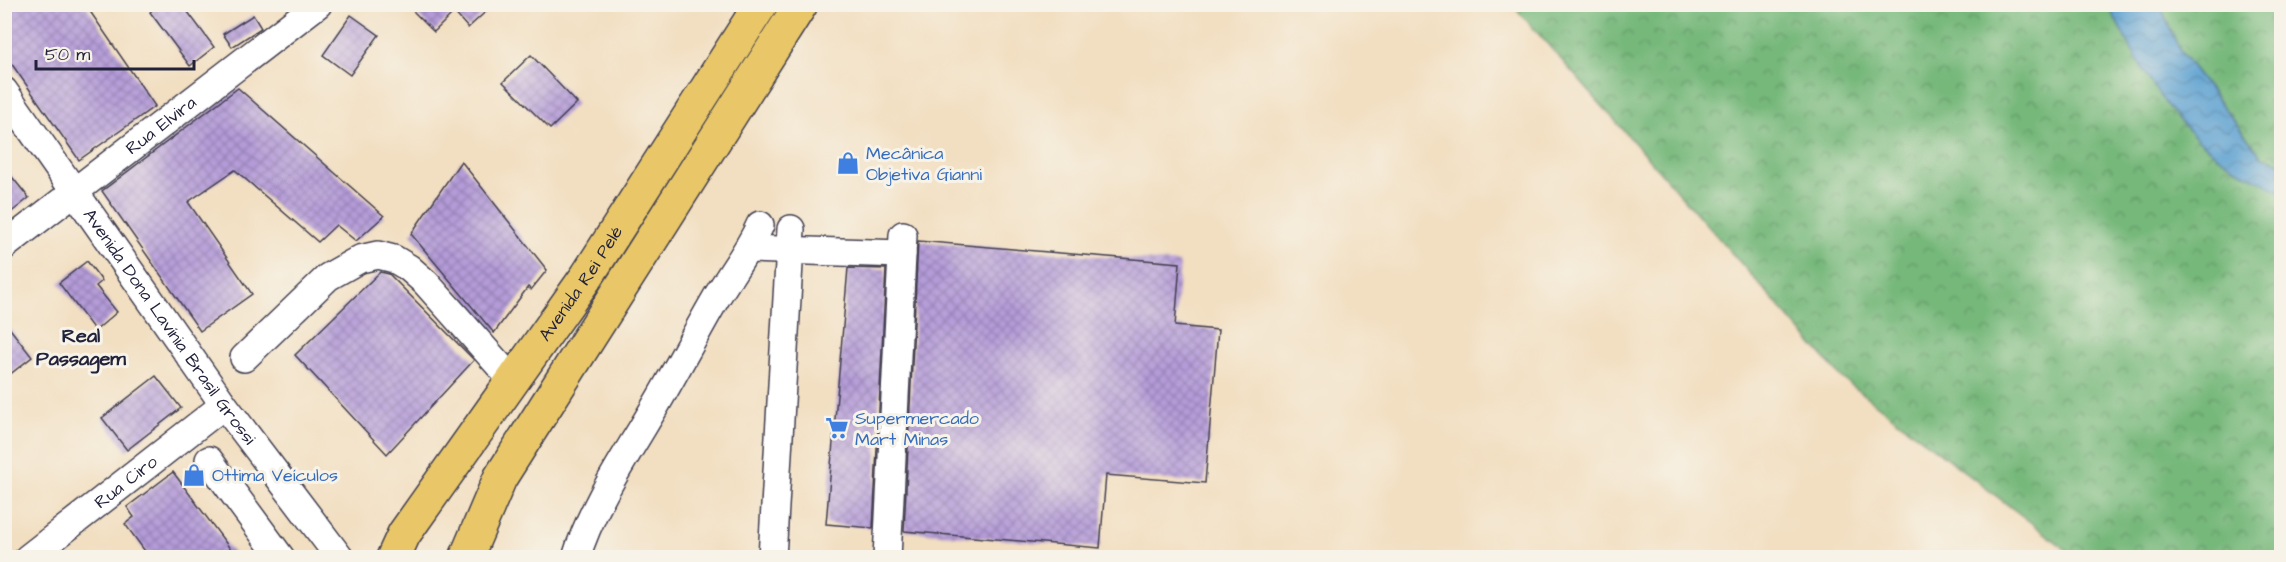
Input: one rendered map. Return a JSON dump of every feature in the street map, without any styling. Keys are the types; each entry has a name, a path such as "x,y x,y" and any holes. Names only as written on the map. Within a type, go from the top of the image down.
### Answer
{"main road":[{"name":"Avenida Rei Pelé","path":"393,558 404,534 587,276 760,4"},
{"name":"Avenida Rei Pelé","path":"466,558 500,477 801,4"}],"street":[{"name":"Rua Elvira","path":"4,246 318,4"},
{"name":"Avenida Dona Lavínia Brasil Grossi","path":"4,91 224,405 340,558"},
{"path":"576,558 606,488 716,298 755,237 903,245 887,558"},
{"path":"772,558 790,240"},
{"path":"244,358 327,278 360,259 378,255 394,259 426,283 514,382"},
{"name":"Rua Ciro","path":"28,558 224,405"},
{"path":"209,460 281,558"}],"green space":[{"path":"1513,5 2108,5 2143,70 2171,110 2187,128 2225,161 2281,192 2281,557 2076,557 1842,378"},
{"path":"2160,5 2281,5 2281,162 2262,157 2180,51"}],"water":[{"path":"2108,5 2160,5 2180,51 2262,157 2281,162 2281,192 2225,161 2186,128 2170,110 2143,71"}],"building":[{"path":"4,4 85,4 155,106 79,160 4,53"},
{"path":"159,4 182,4 214,47 190,66 150,12"},
{"path":"406,4 494,4 468,28 454,12 434,32"},
{"path":"253,15 261,28 232,47 223,34"},
{"path":"351,15 379,35 350,75 323,55"},
{"path":"531,55 577,103 550,129 503,82"},
{"path":"238,88 384,216 356,241 336,225 318,242 235,170 188,202 252,294 200,331 102,191"},
{"path":"461,161 547,270 531,290 528,287 494,333 411,234"},
{"path":"4,167 29,198 4,218"},
{"path":"918,241 1180,263 1175,326 1218,330 1205,483 1106,475 1100,548 904,531"},
{"path":"87,261 102,281 96,286 117,312 95,331 59,283"},
{"path":"848,268 886,269 873,528 826,524"},
{"path":"380,272 389,274 474,360 387,454 295,355"},
{"path":"4,321 32,357 4,379"},
{"path":"156,376 181,408 127,450 102,418"},
{"path":"173,472 237,558 150,558 125,524 134,517 127,507"}],"place":[{"name":"Mecânica Objetiva Gianni","path":"848,163"},
{"name":"Supermercado Mart Minas","path":"837,428"},
{"name":"Ottima Veículos","path":"194,475"}],"district":[{"name":"Real Passagem","path":"81,348"}]}
